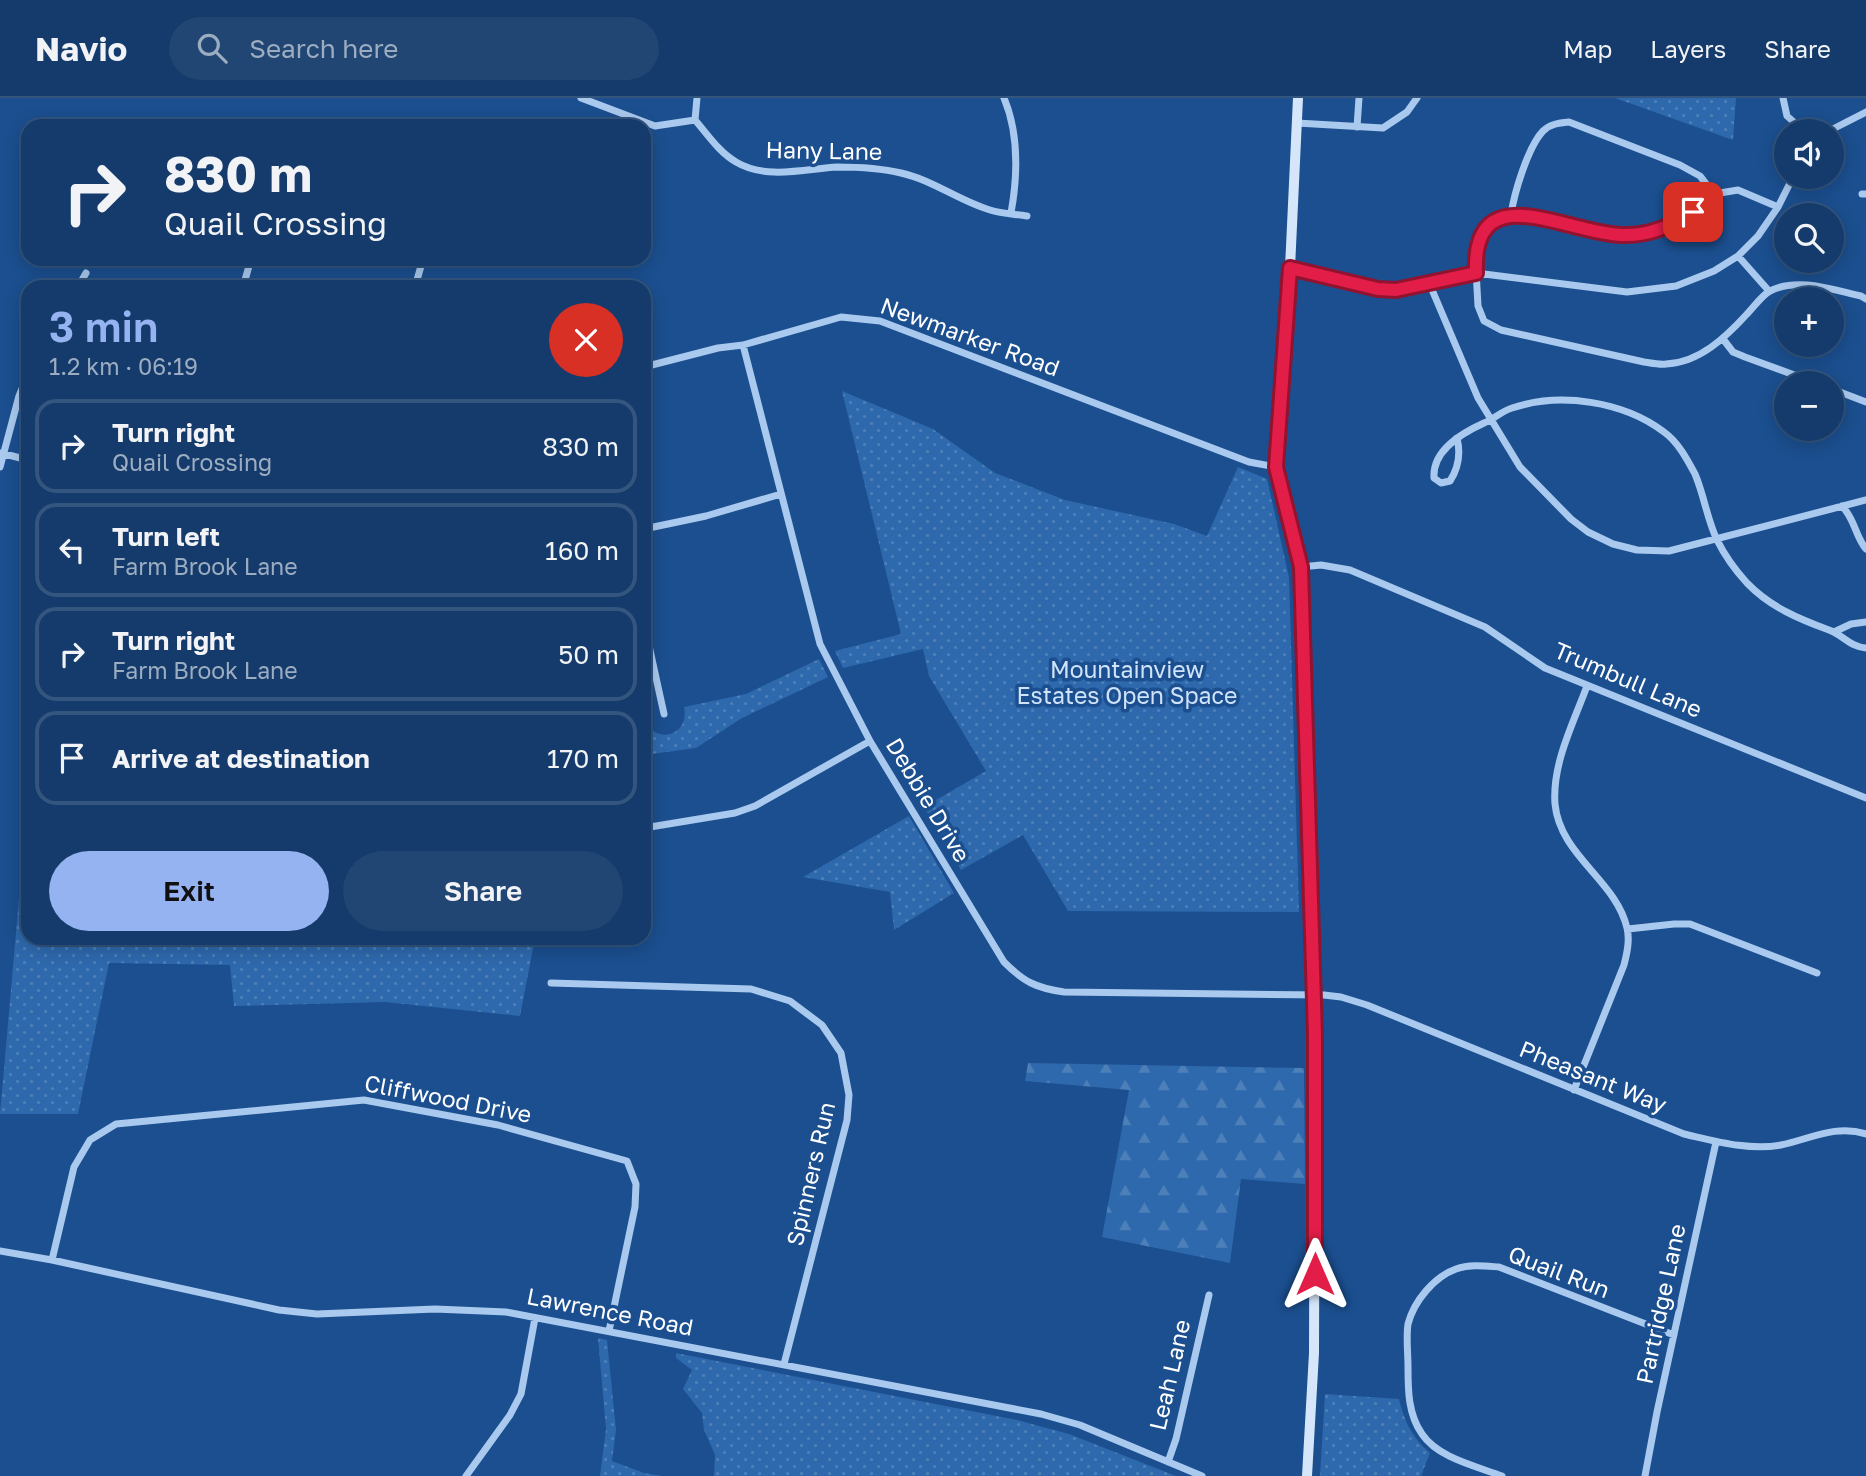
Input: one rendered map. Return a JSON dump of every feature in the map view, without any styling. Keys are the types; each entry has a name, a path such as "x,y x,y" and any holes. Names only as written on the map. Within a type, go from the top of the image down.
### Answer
{"main road":[{"path":"1298,98 1290,268 1276,467 1301,567 1314,996 1314,1353 1307,1476"}],"street":[{"path":"581,98 636,119"},
{"path":"651,125 675,125 695,120 697,98"},
{"path":"1004,98 1012,117 1016,138 1011,213"},
{"path":"1357,127 1359,98"},
{"path":"1297,123 1382,128 1413,106 1417,98"},
{"path":"1783,98 1787,116 1790,119"},
{"path":"1844,124 1866,113"},
{"name":"Hany Lane","path":"695,120 720,150 737,163 753,169 768,172 838,167 875,168 926,181 991,211 1027,216"},
{"path":"1511,215 1518,185 1542,132 1555,123 1569,122 1680,165 1700,176 1714,194"},
{"path":"1774,205 1738,190 1714,194 1676,222 1650,233 1624,235 1599,233 1527,216 1497,217 1481,233 1475,252 1478,306 1484,321 1501,330 1666,365 1688,359 1723,339 1769,291 1791,285 1816,286 1866,299"},
{"path":"1290,268 1378,289 1396,290 1430,285 1476,273 1627,292 1651,290 1697,279 1738,256 1758,236 1774,213"},
{"path":"1738,256 1769,291"},
{"path":"82,280 86,273"},
{"path":"1430,285 1478,398 1520,467 1588,532 1614,544 1637,550 1669,551 1866,500"},
{"name":"Newmarker Road","path":"651,365 718,348 743,345 841,317 880,321 1249,462 1276,467"},
{"path":"1723,339 1733,352 1783,371"},
{"name":"Debbie Drive","path":"743,345 820,644 870,741 1004,962 1023,980 1043,989 1064,992 1314,996"},
{"path":"1844,394 1866,402"},
{"path":"0,467 21,395"},
{"path":"1458,438 1460,451 1457,470 1450,481 1441,483 1434,478 1433,470 1451,442 1458,438 1492,420 1510,409 1542,401 1583,401 1647,422 1665,432 1681,449 1696,477 1717,540 1747,583 1771,603 1797,618 1834,632 1849,644 1866,648"},
{"path":"2,453 21,458"},
{"path":"651,528 705,516 781,494"},
{"path":"1842,506 1851,516 1860,541 1866,549"},
{"name":"Trumbull Lane","path":"1301,567 1321,565 1350,570 1433,604 1485,626 1545,668 1866,799"},
{"path":"1834,632 1852,624 1866,622"},
{"path":"651,655 664,714"},
{"path":"1574,1090 1624,965 1628,929 1619,907 1567,841 1555,806 1559,762 1587,686"},
{"path":"651,827 735,813 755,806 870,741"},
{"path":"1628,929 1674,923 1690,924 1816,973"},
{"name":"Spinners Run","path":"551,983 751,989 790,1001 822,1025 841,1053 849,1095 847,1120 784,1364"},
{"name":"Pheasant Way","path":"1314,996 1341,997 1367,1005 1684,1134 1716,1142 1763,1146 1838,1130 1855,1130 1866,1134"},
{"name":"Cliffwood Drive","path":"52,1260 74,1167 90,1140 117,1124 364,1100 498,1125 627,1161 636,1184 635,1207 609,1331"},
{"name":"Partridge Lane","path":"1646,1476 1716,1142"},
{"name":"Lawrence Road","path":"0,1251 279,1310 317,1314 477,1310 506,1312 609,1331 1041,1415 1080,1425 1202,1476"},
{"name":"Quail Run","path":"1502,1476 1442,1452 1423,1435 1410,1411 1408,1325 1418,1300 1434,1282 1455,1269 1478,1265 1499,1267 1674,1335"},
{"name":"Leah Lane","path":"1168,1462 1176,1439 1209,1295"},
{"path":"466,1476 510,1415 521,1394 535,1318"}],"green space":[{"path":"1615,98 1736,98 1733,140"},
{"name":"Mountainview Estates Open Space","path":"842,391 933,429 995,473 1065,500 1174,524 1207,536 1238,467 1267,479 1289,577 1299,912 1068,911 1023,835 961,870 924,807 986,771 929,676 923,649 843,668 835,651 901,634"},
{"path":"819,659 828,677 742,718 696,748 651,754 651,728 659,734 675,732 684,718 684,707 746,694"},
{"path":"909,816 954,893 894,930 890,892 803,877"},
{"path":"21,876 21,945 534,945 520,1016 385,1002 234,1006 230,965 109,963 78,1114 0,1114"},
{"path":"1028,1063 1304,1068 1305,1184 1241,1179 1230,1263 1102,1237 1129,1090 1025,1081"},
{"path":"598,1338 607,1340 616,1430 612,1461 644,1473 662,1476 600,1476 606,1429"},
{"path":"676,1353 1017,1420 1069,1434 1176,1476 714,1476 715,1455 704,1430 702,1413 683,1389 692,1370 676,1358"},
{"path":"1325,1394 1399,1399 1410,1429 1430,1453 1421,1476 1320,1476"}],"route":[{"path":"1315,1274 1315,1035 1301,567 1276,467 1290,268 1378,289 1396,290 1430,285 1476,273 1475,252 1481,233 1497,217 1527,216 1599,233 1624,235 1650,233 1693,212"}]}
